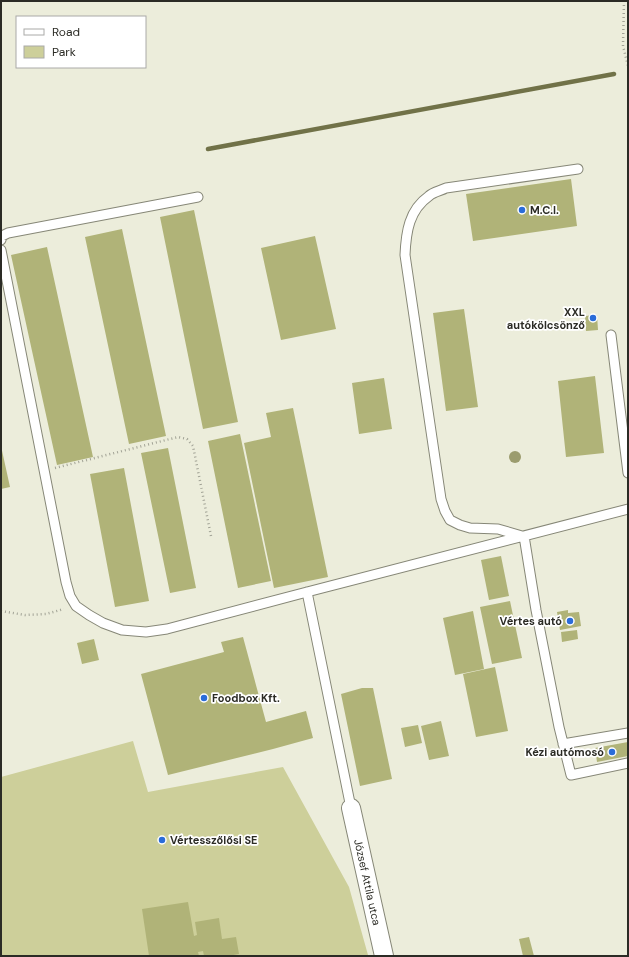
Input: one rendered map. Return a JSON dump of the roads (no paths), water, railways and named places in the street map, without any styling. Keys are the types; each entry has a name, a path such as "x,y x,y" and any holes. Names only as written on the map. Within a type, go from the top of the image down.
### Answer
{"street":[{"name":"József Attila utca","path":"351,808 384,956"}],"lane":[{"path":"524,536 498,528 470,528 460,525 450,520 445,511 441,499 404,254 406,239 409,222 417,206 429,195 446,188 578,169"},
{"path":"1,240 2,236 8,233 198,197"},
{"path":"1,250 66,582 70,596 76,606 103,623 122,630 146,632 167,629 628,509"},
{"path":"611,335 628,473"},
{"path":"524,536 558,727 571,775 628,763"},
{"path":"307,592 351,808"},
{"path":"563,744 628,733"}],"waterway":[{"path":"208,149 614,74"}],"place":[{"name":"M.C.I.","path":"522,210"},
{"name":"XXL autókölcsönző","path":"593,318"},
{"name":"Vértes autó","path":"570,621"},
{"name":"Foodbox Kft.","path":"204,698"},
{"name":"Kézi autómosó","path":"612,752"},
{"name":"Vértesszőlősi SE","path":"162,840"}]}
